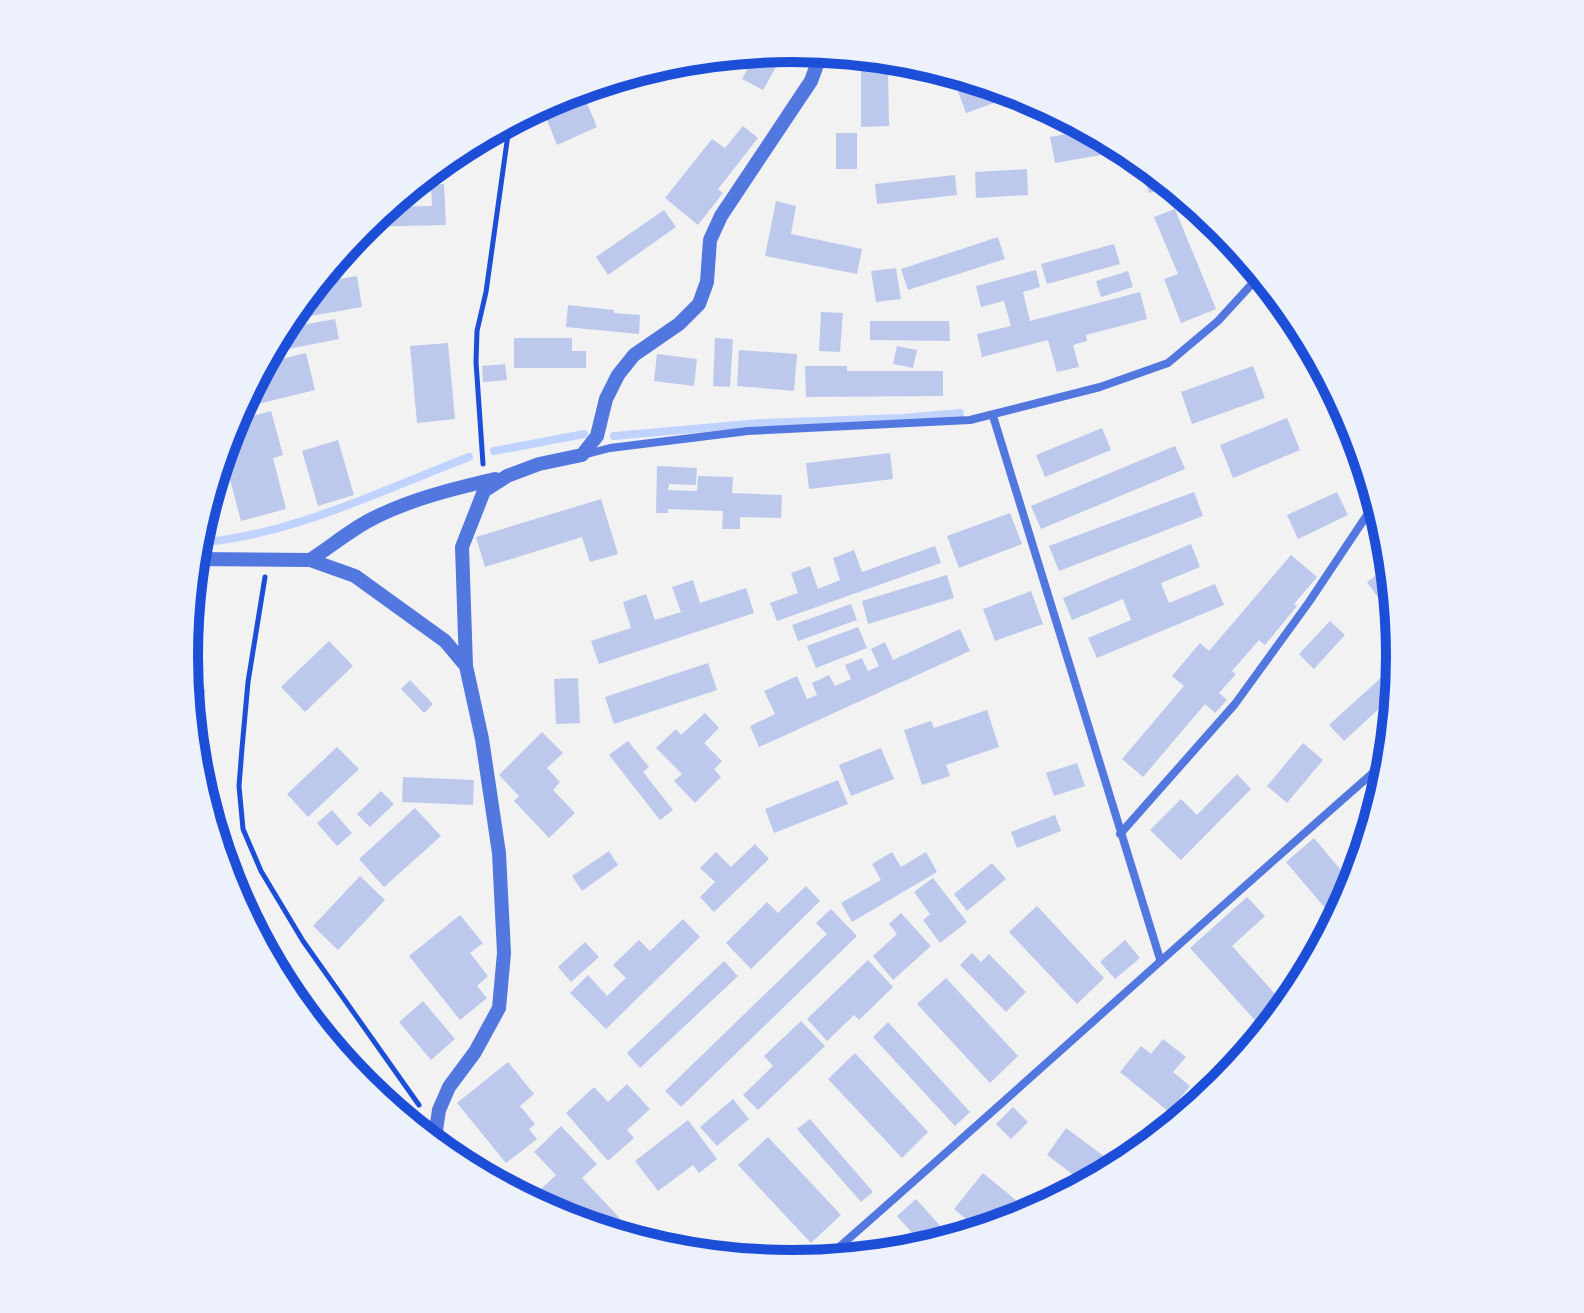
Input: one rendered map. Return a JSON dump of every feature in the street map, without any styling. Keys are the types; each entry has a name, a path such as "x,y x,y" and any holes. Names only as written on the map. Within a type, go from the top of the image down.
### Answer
{"street":[{"path":"582,455 597,436 606,399 618,375 634,355 679,324 699,304 707,282 710,240 721,216 811,81 818,63"},
{"path":"310,560 368,521 435,494 507,476 539,464 610,448 748,431 970,420 1100,387 1168,363 1218,321 1253,282"},
{"path":"993,416 1160,959"},
{"path":"437,1133 439,1110 449,1087 475,1052 499,1008 504,953 499,853 482,739 466,666 462,547 484,491 507,476"},
{"path":"1120,834 1235,704 1368,513"},
{"path":"206,559 310,560 355,576 445,641 466,666"},
{"path":"836,1249 1375,771"}],"path":[{"path":"484,481 476,362 477,331 486,292 508,135"},
{"path":"267,560 248,682 239,786 243,829 261,871 303,941 436,1130"}],"building":[{"path":"779,62 763,90 742,79 750,63"},
{"path":"861,69 888,70 889,126 861,127"},
{"path":"956,85 992,97 994,103 966,113"},
{"path":"587,103 597,127 557,145 547,120"},
{"path":"743,126 758,138 718,189 723,193 698,225 665,198 712,139 725,148"},
{"path":"836,133 857,133 857,169 836,169"},
{"path":"1073,133 1108,154 1055,163 1050,137"},
{"path":"1027,169 1028,195 976,198 975,172"},
{"path":"955,175 957,195 877,204 875,184"},
{"path":"1144,178 1160,190 1149,193"},
{"path":"444,184 446,225 382,227 404,207 432,206 431,185"},
{"path":"776,201 796,206 791,234 862,249 857,274 765,256"},
{"path":"1175,209 1216,309 1181,323 1164,279 1178,274 1154,217"},
{"path":"664,210 676,227 608,275 596,257"},
{"path":"998,237 1005,259 908,290 901,269"},
{"path":"1114,244 1120,264 1047,284 1041,264"},
{"path":"896,268 901,299 876,302 871,271"},
{"path":"1036,270 1040,287 1023,292 1030,321 1140,292 1147,319 1086,335 1087,341 1073,345 1079,367 1057,372 1048,340 982,357 977,334 1011,326 1004,301 981,307 976,286"},
{"path":"1128,271 1133,287 1101,297 1096,281"},
{"path":"357,276 362,307 304,317 320,295 332,280"},
{"path":"568,305 640,315 639,334 566,327"},
{"path":"821,312 843,313 840,352 819,351"},
{"path":"335,319 339,339 283,350 298,326"},
{"path":"870,321 949,321 950,341 870,340"},
{"path":"514,338 572,338 572,351 586,351 586,368 514,368"},
{"path":"715,338 733,339 730,387 713,386"},
{"path":"448,343 455,419 417,423 410,346"},
{"path":"897,346 917,350 913,368 893,364"},
{"path":"739,350 797,354 794,391 737,386"},
{"path":"306,353 315,390 254,405 259,394 276,360"},
{"path":"657,354 697,359 694,386 654,381"},
{"path":"505,364 507,380 483,382 482,366"},
{"path":"805,366 847,366 847,371 943,371 943,396 806,397"},
{"path":"1253,366 1265,398 1192,424 1181,392"},
{"path":"271,411 283,455 273,458 286,509 241,521 228,470 248,417"},
{"path":"1287,418 1300,450 1233,478 1220,445"},
{"path":"1102,428 1111,450 1045,477 1036,455"},
{"path":"338,440 354,495 318,506 302,451"},
{"path":"1175,446 1185,469 1041,529 1031,506"},
{"path":"890,453 893,479 809,489 806,463"},
{"path":"657,466 697,468 696,485 669,484 668,490 697,491 698,476 733,477 732,493 782,495 781,518 740,517 740,529 722,529 723,511 668,509 668,513 656,513"},
{"path":"1194,492 1203,516 1059,571 1049,546"},
{"path":"1337,492 1348,515 1298,539 1287,515"},
{"path":"601,499 618,554 590,562 582,537 485,567 476,537"},
{"path":"1010,513 1022,544 959,568 947,536"},
{"path":"1191,544 1200,567 1161,583 1169,603 1215,584 1224,605 1097,658 1088,638 1131,620 1123,599 1072,620 1063,598"},
{"path":"935,546 941,563 777,621 770,603 798,593 791,573 810,566 818,589 840,580 833,558 854,550 862,572"},
{"path":"1291,555 1317,577 1265,645 1259,640 1232,671 1236,674 1219,693 1227,700 1215,713 1205,704 1143,777 1122,759 1184,686 1172,676 1200,643 1209,651"},
{"path":"1380,573 1383,602 1382,603 1367,582"},
{"path":"947,575 954,598 868,624 862,601"},
{"path":"693,580 700,603 746,588 754,613 599,664 591,641 631,628 623,602 646,594 655,620 681,612 672,587"},
{"path":"1031,591 1043,624 995,641 983,609"},
{"path":"851,604 857,620 798,641 792,625"},
{"path":"1330,621 1345,635 1314,669 1299,654"},
{"path":"858,627 867,648 816,668 807,646"},
{"path":"960,629 970,651 759,747 750,726 775,714 764,691 797,676 807,699 817,695 812,683 829,675 835,686 851,679 845,665 862,658 868,671 879,666 871,649 885,642 893,660"},
{"path":"329,641 353,666 305,712 281,687"},
{"path":"708,663 717,690 614,724 605,697"},
{"path":"1384,675 1384,704 1344,741 1329,725"},
{"path":"578,678 580,723 556,724 554,679"},
{"path":"410,680 433,704 424,713 401,689"},
{"path":"199,687 206,690 200,704"},
{"path":"987,710 999,747 946,765 950,776 922,785 904,730 931,721 934,728"},
{"path":"705,713 719,728 704,743 722,761 714,769 721,777 695,803 674,781 682,774 656,748 676,729 681,735"},
{"path":"542,732 563,753 547,768 560,782 553,790 575,813 549,838 514,801 519,796 499,775"},
{"path":"628,741 649,767 643,772 673,810 660,820 609,755"},
{"path":"1303,743 1323,760 1287,803 1267,786"},
{"path":"337,747 359,769 308,817 287,794"},
{"path":"881,748 894,779 851,796 839,765"},
{"path":"1077,763 1085,786 1054,796 1046,773"},
{"path":"1237,774 1251,789 1181,860 1150,830 1181,799 1197,815"},
{"path":"403,777 474,780 473,805 402,802"},
{"path":"838,780 848,804 774,833 765,809"},
{"path":"381,791 394,804 370,827 357,814"},
{"path":"415,808 441,836 384,887 359,859"},
{"path":"332,810 352,833 337,846 317,823"},
{"path":"1055,815 1061,831 1017,848 1011,832"},
{"path":"1314,838 1345,875 1328,912 1286,862"},
{"path":"755,844 769,859 714,912 700,897 715,882 700,868 716,852 731,867"},
{"path":"609,851 618,865 582,891 572,876"},
{"path":"892,852 901,867 926,852 937,872 852,922 841,903 881,880 872,864"},
{"path":"992,863 1006,879 967,911 954,894"},
{"path":"360,876 385,900 338,950 313,926"},
{"path":"933,878 967,922 940,943 923,920 930,914 914,892"},
{"path":"806,886 820,901 751,969 726,943 767,902 778,913"},
{"path":"1247,897 1265,916 1232,946 1278,998 1259,1024 1190,948"},
{"path":"1037,906 1104,978 1077,1004 1009,932"},
{"path":"831,909 857,936 681,1107 665,1091 827,934 816,923"},
{"path":"901,913 931,946 893,980 873,956 897,934 889,924"},
{"path":"460,915 483,943 470,953 488,976 477,986 487,998 460,1020 409,956"},
{"path":"683,919 700,937 606,1029 570,993 588,975 607,996 626,978 613,965 639,940 650,951"},
{"path":"1125,940 1140,958 1115,979 1100,962"},
{"path":"585,942 599,957 571,982 558,967"},
{"path":"972,953 981,962 989,954 1026,992 1006,1012 960,965"},
{"path":"868,960 893,987 859,1020 854,1015 827,1041 807,1019"},
{"path":"724,961 738,976 640,1068 627,1053"},
{"path":"946,978 1018,1056 990,1083 917,1004"},
{"path":"423,1001 455,1039 431,1060 399,1022"},
{"path":"801,1021 825,1046 758,1110 743,1095 773,1066 764,1056"},
{"path":"888,1022 970,1112 955,1126 873,1037"},
{"path":"1163,1039 1186,1057 1173,1072 1190,1086 1169,1112 1120,1072 1141,1046 1151,1054"},
{"path":"855,1053 928,1132 902,1158 828,1079"},
{"path":"508,1062 534,1094 520,1106 535,1124 529,1129 537,1139 506,1163 457,1103"},
{"path":"627,1084 650,1109 627,1130 634,1138 608,1161 566,1113 594,1087 608,1102"},
{"path":"733,1099 749,1119 717,1146 700,1127"},
{"path":"1013,1107 1028,1122 1011,1139 996,1124"},
{"path":"810,1119 873,1192 861,1202 797,1129"},
{"path":"688,1120 717,1159 699,1173 693,1165 658,1191 635,1161"},
{"path":"561,1126 597,1164 582,1178 629,1228 536,1193 556,1175 534,1152"},
{"path":"1066,1128 1108,1159 1077,1178 1047,1155"},
{"path":"768,1137 841,1215 811,1243 738,1165"},
{"path":"983,1173 1022,1205 971,1223 954,1209"},
{"path":"916,1199 942,1228 936,1233 917,1238 897,1216"}],"waterway":[{"path":"614,436 760,423 960,413"},
{"path":"494,451 584,434"},
{"path":"209,541 300,522 469,457"}]}
